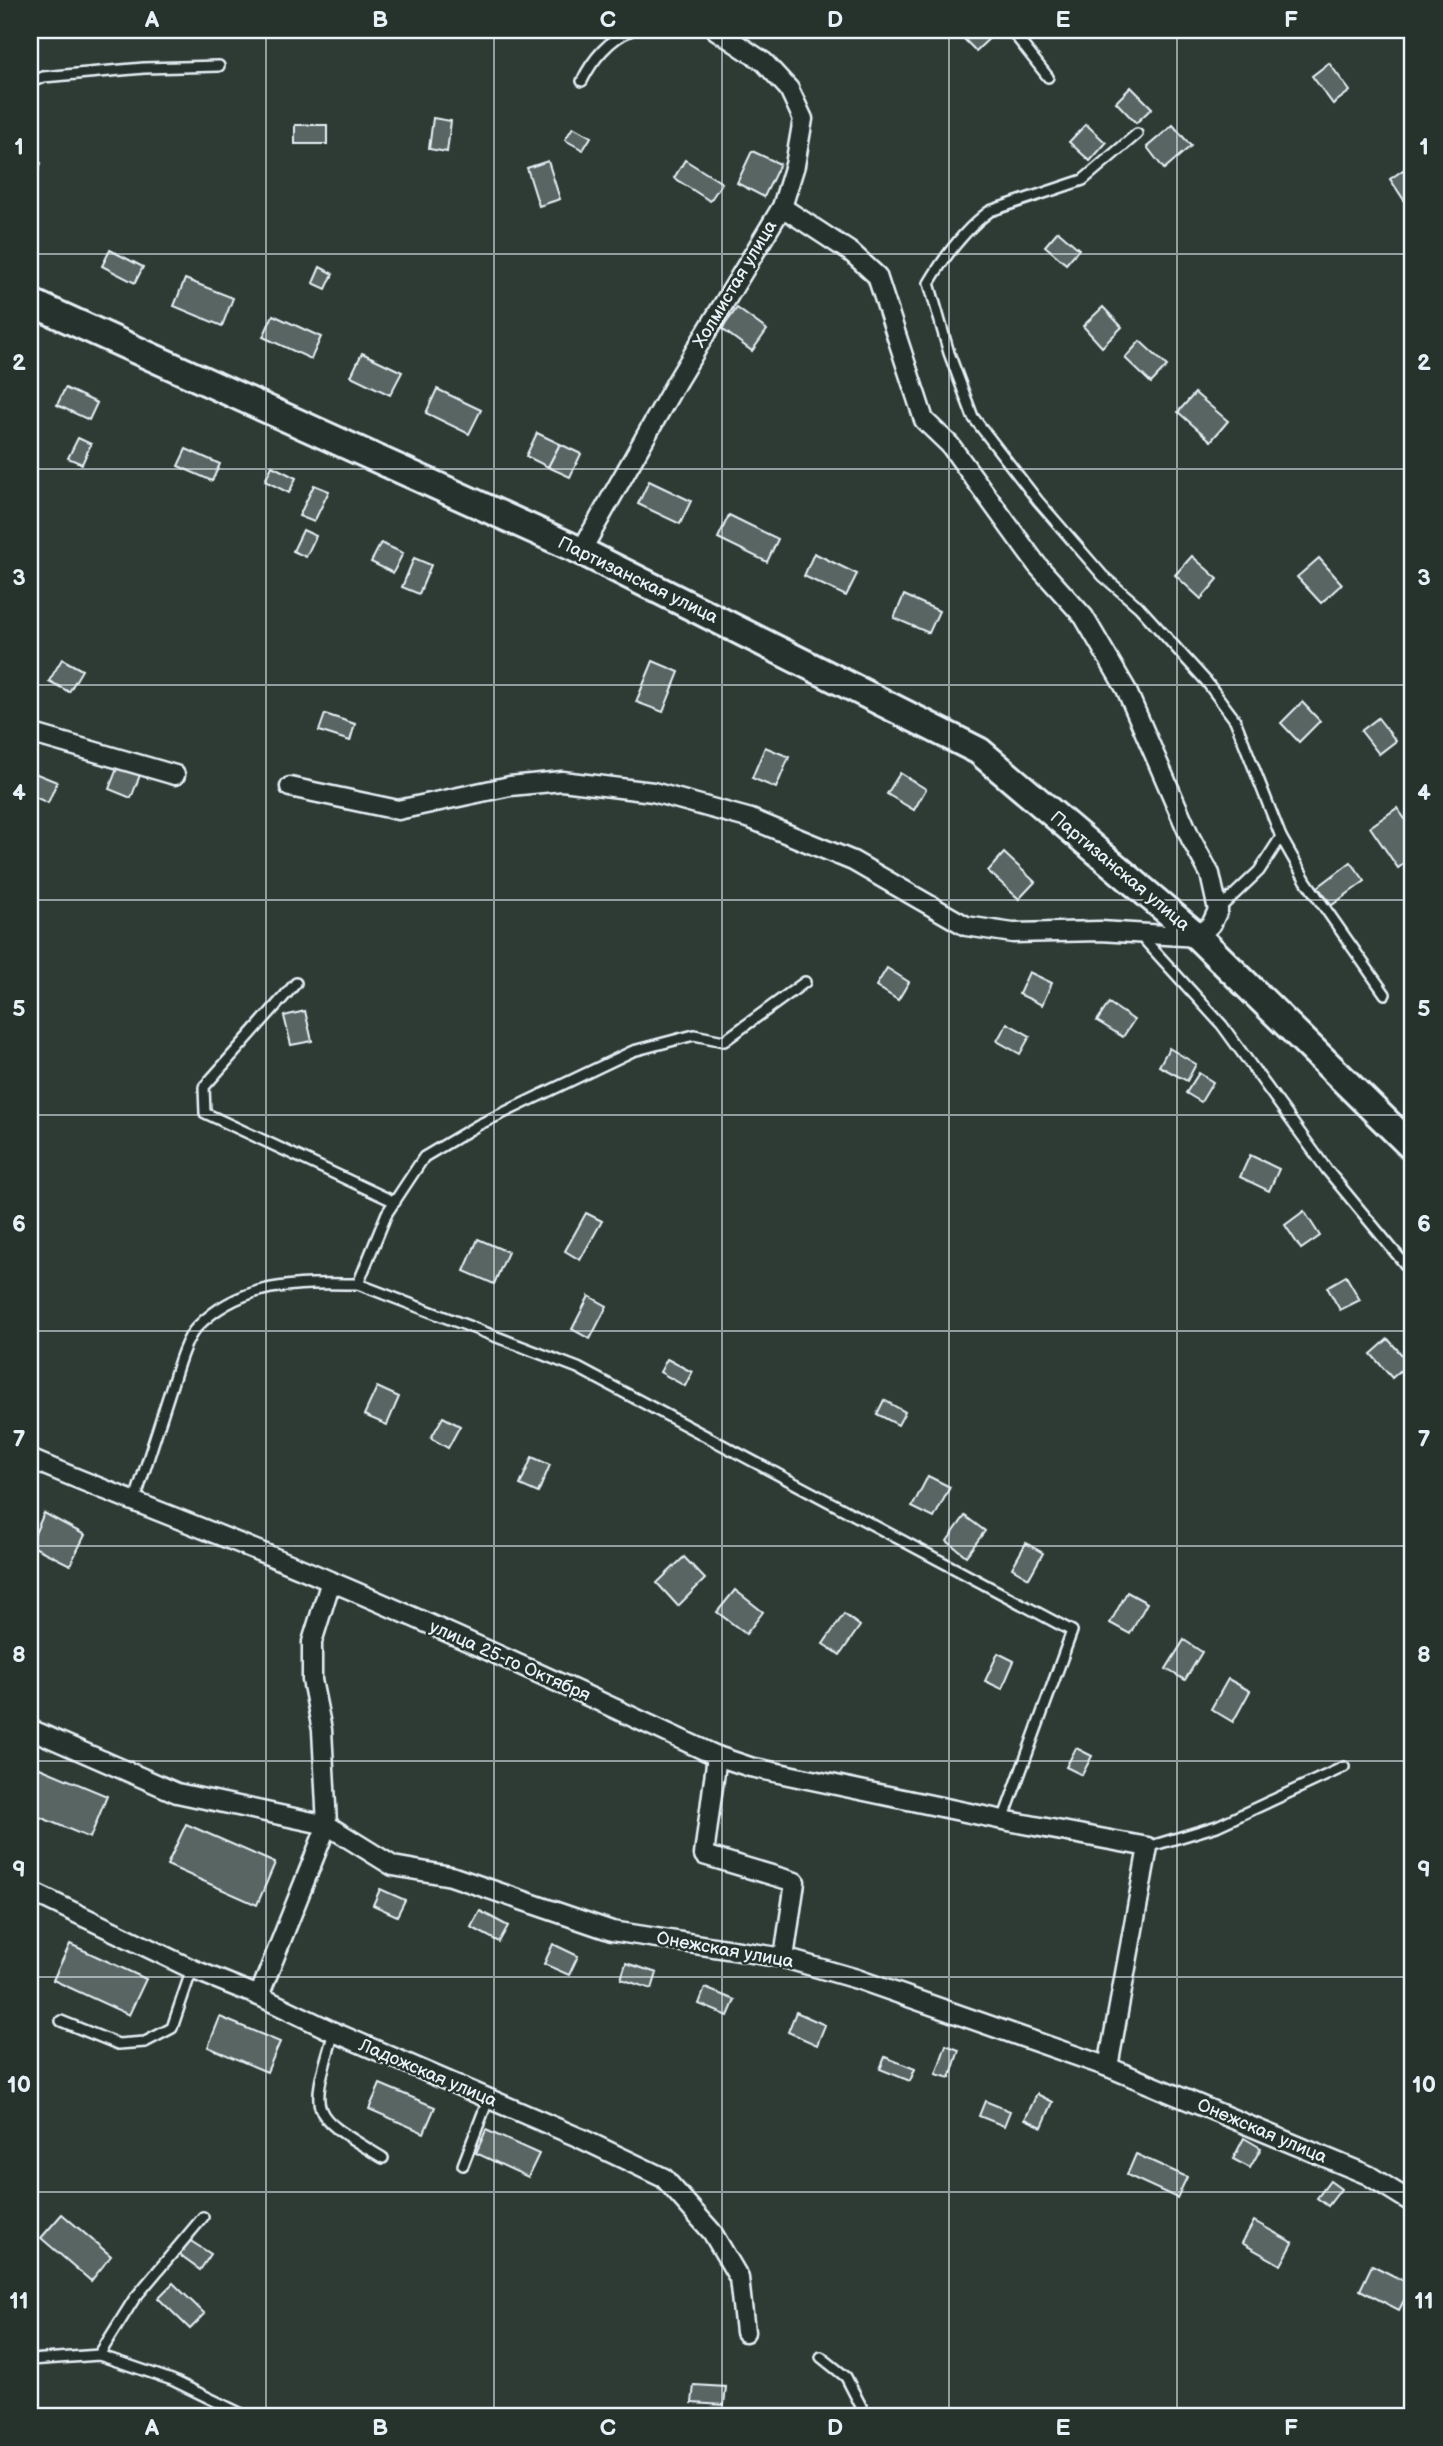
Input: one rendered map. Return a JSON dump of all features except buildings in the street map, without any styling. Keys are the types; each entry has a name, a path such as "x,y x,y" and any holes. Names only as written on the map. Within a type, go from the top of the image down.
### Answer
{"main road":[{"name":"Партизанская улица","path":"30,302 581,551 979,751 1198,937 1413,1148"}],"street":[{"name":"Холмистая улица","path":"581,551 677,381 782,207 795,165 803,119 789,89 764,62 716,30"},
{"path":"782,207 852,253 877,276 924,420 950,445 1037,565 1084,617 1126,689 1191,839 1210,874 1218,910 1212,923 1198,937"},
{"path":"30,733 175,775"},
{"name":"Партизанская улица","path":"290,787 398,810 510,786 562,781 653,792 751,820 853,861 966,926 1013,933 1137,932 1198,937"},
{"name":"улица 25-го Октября","path":"30,1459 331,1581 718,1756 750,1767 1147,1847"},
{"path":"259,1996 327,1825 322,1730 312,1680 312,1642 331,1581"},
{"name":"Онежская улица","path":"30,1728 177,1793 327,1825 393,1866 452,1876 612,1931 785,1958 857,1979 1108,2067 1368,2175 1413,2203"},
{"path":"718,1756 704,1855 795,1882 785,1958"},
{"path":"1108,2067 1147,1847"},
{"name":"Ладожская улица","path":"30,1891 192,1969 580,2138 664,2178 712,2232 739,2278 745,2332"}],"lane":[{"path":"582,80 589,65 621,34 632,30"},
{"path":"1011,30 1048,77"},
{"path":"30,83 43,77 145,68 219,66"},
{"path":"1137,134 1083,180 989,211 977,220 947,255 929,283 949,353 973,417 1038,501 1103,576 1139,607 1206,681 1235,720 1281,837 1306,881 1385,994"},
{"path":"1218,910 1259,871 1281,837"},
{"path":"1137,932 1222,1025 1327,1170 1413,1274"},
{"path":"358,1284 387,1213 424,1157 478,1125 633,1051 694,1035 724,1041 804,982"},
{"path":"296,983 204,1087 205,1114 395,1202"},
{"path":"134,1503 181,1358 195,1328 224,1306 254,1292 296,1283 358,1284 578,1368 1072,1631 1003,1820"},
{"path":"1147,1847 1217,1826 1344,1767"},
{"path":"61,2021 118,2044 145,2042 172,2028 192,1969"},
{"path":"334,2032 318,2086 319,2110 329,2124 383,2158"},
{"path":"463,2165 488,2100"},
{"path":"99,2354 134,2299 203,2217"},
{"path":"30,2360 99,2354 172,2380 246,2416"},
{"path":"821,2357 846,2377 866,2416"}]}
